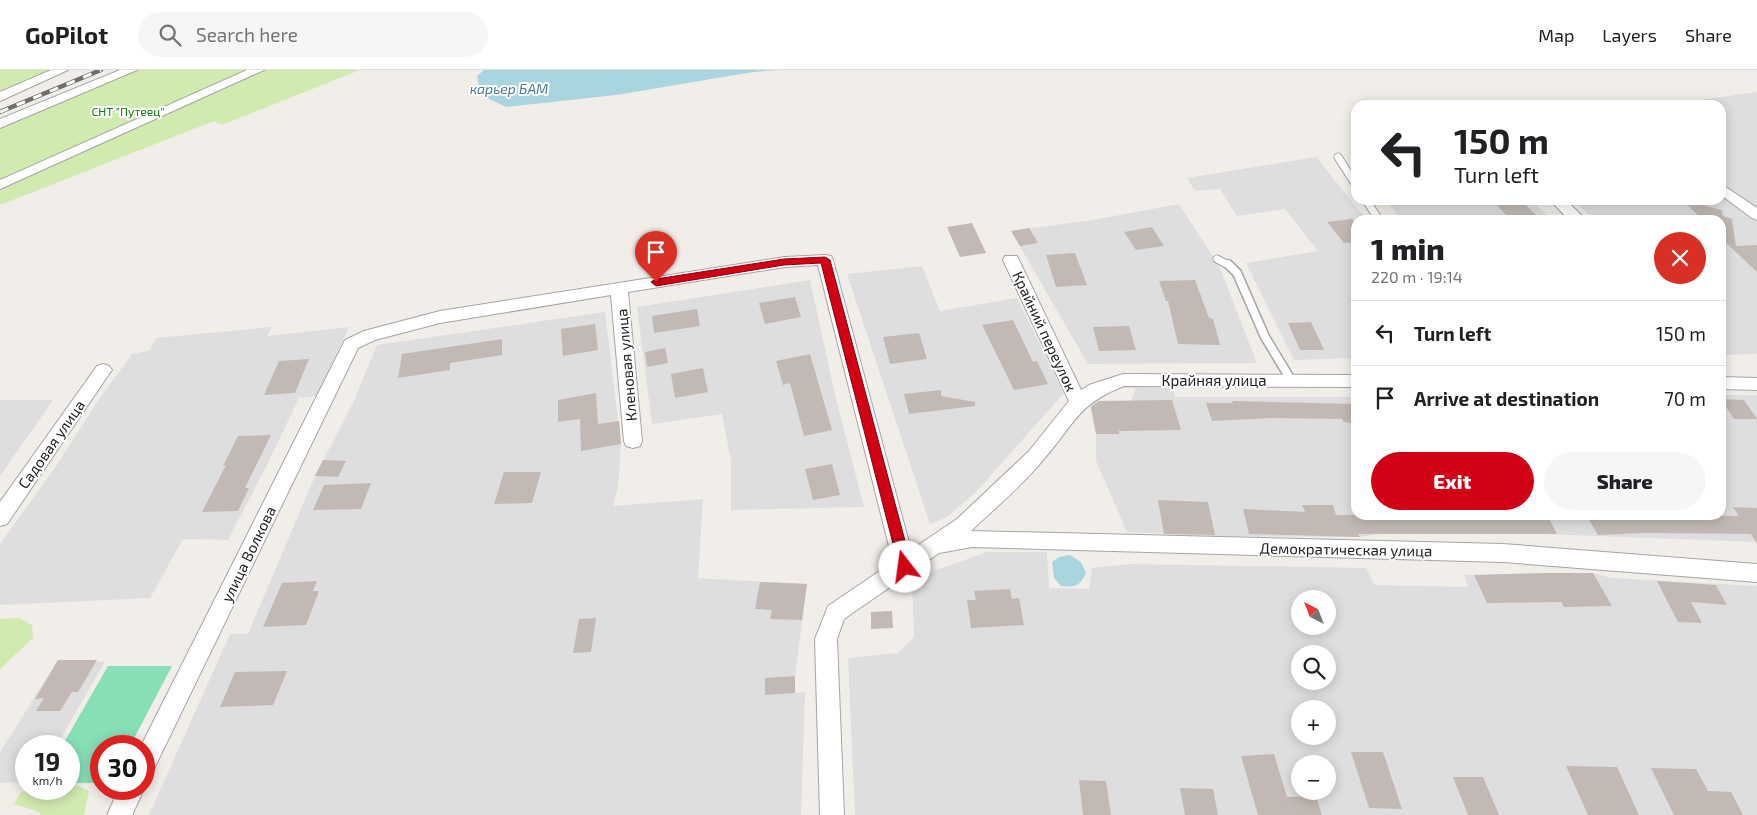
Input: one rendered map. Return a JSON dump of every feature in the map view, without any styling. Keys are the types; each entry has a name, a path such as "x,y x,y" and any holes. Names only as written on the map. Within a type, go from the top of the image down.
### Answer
{"street":[{"path":"0,97 62,70"},
{"path":"0,124 131,70"},
{"path":"0,185 258,70"},
{"path":"1726,192 1757,215"},
{"path":"1562,205 1573,215"},
{"path":"620,288 784,262 825,260 905,567"},
{"name":"Крайний переулок","path":"1011,260 1078,402"},
{"name":"улица Волкова","path":"155,742 351,344 370,336 440,316 545,298 620,288"},
{"name":"Кленовая улица","path":"620,288 633,441"},
{"name":"Садовая улица","path":"0,518 103,370"},
{"name":"Крайняя улица","path":"832,815 826,639 836,613 964,525 1036,456 1078,402 1095,390 1123,380 1351,381"},
{"path":"1726,383 1757,384"},
{"name":"Демократическая улица","path":"936,545 972,539 1503,553 1757,574"},
{"path":"119,815 126,800"}],"lane":[{"path":"1338,157 1351,177"},
{"path":"1217,259 1227,263 1237,273 1265,337 1291,380"}],"shaded area":[{"path":"1757,92 1757,354 1726,355 1726,215 1590,215 1578,205 1726,205 1726,100 1700,100"},
{"path":"1316,157 1351,200 1351,205 1355,205 1363,215 1351,215 1351,358 1294,360 1246,263 1318,251 1285,209 1237,216 1220,189 1195,191 1187,178"},
{"path":"1179,204 1219,266 1257,363 1088,364 1011,231 1093,220"},
{"path":"1389,205 1536,205 1547,215 1398,215"},
{"path":"922,266 940,311 1017,298 1064,393 976,492 947,517 930,524 847,274"},
{"path":"810,280 835,395 864,507 731,510 731,461 722,414 652,424 637,307"},
{"path":"605,312 621,444 618,487 613,506 703,499 698,578 807,584 795,676 795,693 805,692 801,815 149,815 230,634 248,634 315,476 353,403 377,345"},
{"path":"272,327 267,336 349,327 317,396 299,398 228,540 183,539 150,598 0,605 0,544 57,465 95,405 132,354 149,351 156,338"},
{"path":"1136,388 1173,388 1175,397 1351,397 1351,520 1726,520 1726,395 1757,395 1757,542 1518,533 1379,534 1360,537 1215,536 1127,532 1096,461 1096,434 1089,401 1131,401"},
{"path":"0,400 53,400 0,476"},
{"path":"987,552 1047,552 1049,588 1089,589 1092,568 1131,564 1366,568 1375,585 1468,587 1464,575 1593,573 1611,578 1757,586 1757,815 855,815 848,658 898,653 914,637 912,579"},
{"path":"58,660 105,662 62,735 15,735 15,782 0,783 0,752"}],"green space":[{"path":"0,70 54,70 0,93"},
{"name":"СНТ \"Путеец\"","path":"121,70 360,70 222,125 214,121 0,205 0,119"},
{"path":"19,618 32,625 33,638 0,669 0,619"},
{"path":"108,666 172,666 136,735 90,735 90,783 80,783 80,735 68,735"},
{"path":"80,786 89,791 84,815 41,815 39,812 14,804 16,800 80,800"}],"water":[{"name":"карьер БАМ","path":"484,70 781,70 753,72 616,95 506,107 481,95 477,76"},
{"path":"1070,555 1081,562 1086,573 1079,584 1061,586 1054,578 1052,562 1059,557"}],"building":[{"path":"1497,205 1526,205 1536,215 1506,215"},
{"path":"1687,205 1702,205 1722,210 1723,215 1698,215"},
{"path":"1726,217 1732,219 1736,246 1757,245 1757,272 1726,243"},
{"path":"1351,219 1351,242 1344,243 1327,222"},
{"path":"972,223 986,253 960,257 947,227"},
{"path":"1152,227 1164,246 1136,250 1124,232"},
{"path":"1029,228 1038,243 1020,246 1011,231"},
{"path":"1075,253 1087,285 1056,287 1046,255"},
{"path":"1195,280 1209,318 1213,319 1220,345 1178,344 1168,301 1166,301 1159,281"},
{"path":"795,297 801,317 765,324 759,303"},
{"path":"697,309 700,326 654,333 652,316"},
{"path":"1013,320 1033,362 1037,361 1048,384 1014,390 982,325"},
{"path":"1311,322 1324,350 1300,350 1288,323"},
{"path":"595,324 598,350 563,356 561,329"},
{"path":"1129,326 1136,350 1099,351 1093,327"},
{"path":"919,333 927,359 890,364 883,337"},
{"path":"502,339 502,355 450,363 450,370 398,378 402,354"},
{"path":"665,348 668,363 647,367 645,352"},
{"path":"810,354 832,430 804,436 790,383 783,385 776,361"},
{"path":"309,359 295,393 264,395 279,361"},
{"path":"703,368 708,392 675,398 671,374"},
{"path":"941,390 941,396 975,402 975,406 909,414 904,394"},
{"path":"596,393 598,424 619,421 621,444 581,451 580,419 558,422 558,400"},
{"path":"1726,399 1744,400 1757,419 1734,419 1726,407"},
{"path":"1172,400 1181,430 1119,431 1119,434 1096,434 1091,407 1099,401"},
{"path":"1232,401 1351,404 1351,423 1343,422 1342,419 1272,418 1212,421 1206,403 1233,403"},
{"path":"271,435 245,488 249,488 238,511 202,512 226,465 223,466 238,436"},
{"path":"323,460 346,461 338,477 315,476"},
{"path":"832,464 840,495 813,500 805,469"},
{"path":"504,472 541,472 532,503 494,504"},
{"path":"371,483 361,509 313,510 324,485"},
{"path":"1158,500 1208,502 1215,535 1164,534"},
{"path":"1302,505 1333,505 1336,515 1351,515 1351,520 1550,520 1557,534 1358,534 1360,537 1249,534 1243,509 1305,512"},
{"path":"1733,507 1757,508 1757,544 1751,534 1644,533 1598,535 1589,520 1726,520 1726,516 1739,516"},
{"path":"1593,573 1612,606 1564,607 1561,602 1487,603 1474,575"},
{"path":"317,581 313,591 319,591 306,625 263,627 282,583"},
{"path":"1657,581 1716,585 1727,605 1691,602 1702,623 1678,622"},
{"path":"760,582 807,584 802,620 770,619 772,610 755,609"},
{"path":"1010,589 1012,599 1019,598 1024,625 971,628 967,600 976,600 974,591"},
{"path":"892,611 893,628 871,629 871,612"},
{"path":"596,618 591,652 573,653 579,619"},
{"path":"58,660 97,660 78,692 72,692 60,711 36,711 44,698 35,699"},
{"path":"287,671 273,705 220,707 235,672"},
{"path":"795,676 795,693 765,695 765,678"},
{"path":"1351,752 1383,752 1402,809 1369,808"},
{"path":"1274,754 1287,797 1291,797 1291,800 1317,800 1322,815 1258,815 1241,756"},
{"path":"1566,766 1617,767 1639,815 1588,815"},
{"path":"1651,768 1696,769 1708,791 1731,792 1743,815 1674,815"},
{"path":"1453,777 1483,777 1499,815 1468,815"},
{"path":"1079,780 1106,781 1111,815 1083,815"},
{"path":"1180,788 1213,789 1218,815 1185,815"}],"railway":[{"path":"0,112 101,70"}],"route":[{"path":"656,282 784,262 825,260 905,567"}]}
